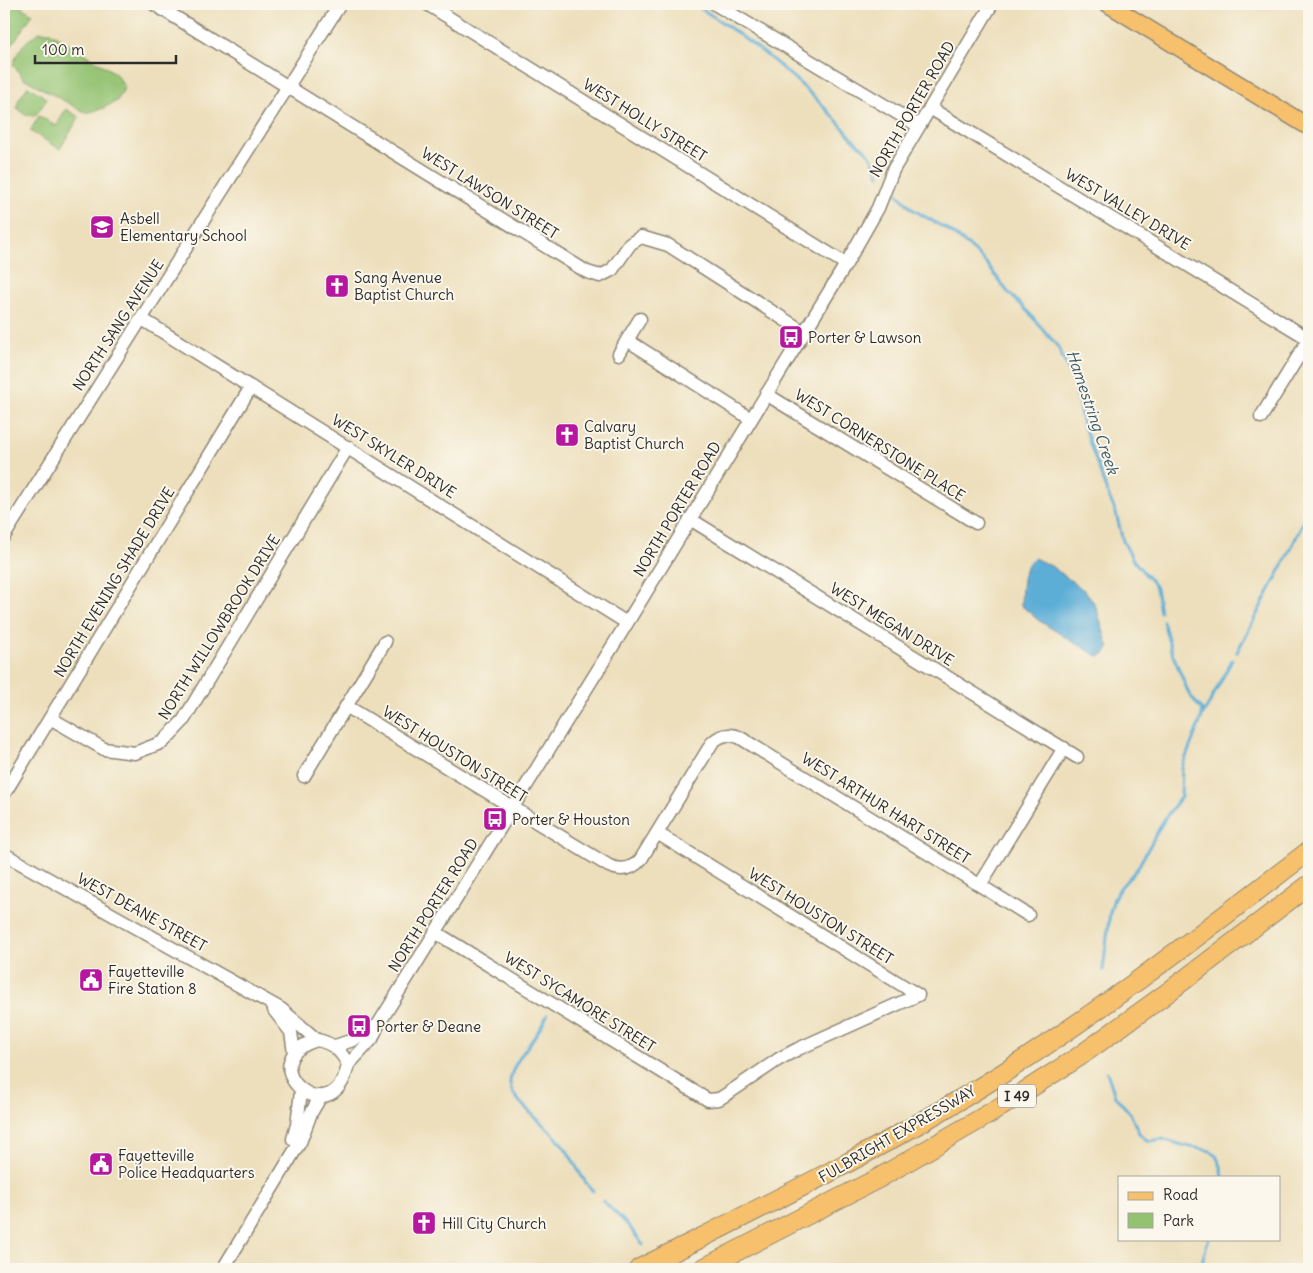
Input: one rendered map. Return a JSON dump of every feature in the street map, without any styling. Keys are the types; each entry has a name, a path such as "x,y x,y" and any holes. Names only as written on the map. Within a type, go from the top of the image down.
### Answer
{"highway":[{"path":"1213,925 1309,838"},
{"name":"FULBRIGHT EXPRESSWAY","path":"640,1269 815,1181 932,1117 1059,1036 1145,976 1309,850"},
{"name":"FULBRIGHT EXPRESSWAY","path":"702,1269 879,1178 994,1111 1077,1058 1163,996 1309,885"}],"main road":[{"path":"1108,4 1309,127"}],"street":[{"name":"WEST LAWSON STREET","path":"154,4 587,272 600,276 612,270 630,244 641,237 655,240 668,245 804,332"},
{"name":"NORTH SANG AVENUE","path":"4,536 340,4"},
{"name":"WEST HOLLY STREET","path":"428,4 846,264"},
{"path":"715,4 919,126"},
{"name":"NORTH PORTER ROAD","path":"348,1065 372,1039 378,1025 627,623 846,264 870,224 893,170 992,4"},
{"name":"WEST VALLEY DRIVE","path":"930,108 1309,339"},
{"name":"WEST SKYLER DRIVE","path":"142,319 627,623"},
{"path":"619,354 640,319"},
{"path":"1261,417 1309,339"},
{"path":"627,340 751,418"},
{"name":"NORTH EVENING SHADE DRIVE","path":"4,794 251,387"},
{"name":"WEST CORNERSTONE PLACE","path":"766,394 976,523"},
{"name":"NORTH WILLOWBROOK DRIVE","path":"50,718 104,749 135,753 163,742 183,721 348,447"},
{"name":"WEST MEGAN DRIVE","path":"690,519 1077,757"},
{"path":"304,776 385,642"},
{"name":"WEST HOUSTON STREET","path":"346,706 512,808 618,870 636,865 657,833 918,995 798,1049 778,1059 719,1099 708,1100"},
{"name":"WEST ARTHUR HART STREET","path":"657,833 712,743 717,738 725,735 740,737 1028,915"},
{"path":"980,885 1064,748"},
{"name":"WEST DEANE STREET","path":"4,854 281,1009 317,1040"},
{"name":"WEST SYCAMORE STREET","path":"435,932 708,1100"},
{"name":"WEST DEANE STREET","path":"264,999 281,1017 291,1032 294,1053"},
{"name":"NORTH PORTER ROAD","path":"335,1046 353,1040 378,1025"},
{"path":"317,1040 335,1046 344,1055 348,1065 343,1080 337,1088 321,1096 301,1091 292,1079 290,1070 294,1053 300,1047 317,1040"},
{"path":"293,1151 292,1140 298,1117 301,1091"},
{"path":"223,1269 300,1142 311,1113 321,1096"}],"green space":[{"path":"4,4 16,4 33,14 4,56"},
{"path":"39,32 50,32 115,73 125,87 117,101 101,109 86,113 23,78 13,65 23,46"},
{"path":"28,86 46,98 46,101 35,116 25,115 17,108 18,101"},
{"path":"66,109 79,117 60,149 30,131 39,116 56,126"}],"water":[{"path":"1034,558 1051,566 1085,591 1095,604 1109,648 1105,654 1098,656 1073,642 1038,620 1021,605 1024,573"}],"waterway":[{"name":"Hamestring Creek","path":"694,4 738,33 798,81 869,154 879,175"},
{"name":"Hamestring Creek","path":"892,188 912,209 948,230 969,246 986,263 1007,291 1058,347 1075,386 1082,421 1116,513 1123,541 1133,560 1156,588 1160,612"},
{"path":"1237,652 1286,559 1309,510"},
{"name":"Hamestring Creek","path":"1103,970 1110,912 1114,898 1120,888 1137,869 1165,818 1181,797 1182,767 1202,717 1202,710 1189,694 1171,650 1163,621"},
{"path":"1203,715 1232,660"},
{"path":"547,1015 538,1032 520,1056 512,1073 511,1088 514,1095 527,1110 561,1143 593,1191"},
{"name":"Hamestring Creek","path":"1107,1072 1115,1096 1130,1113 1139,1133 1145,1139 1150,1141 1162,1139 1211,1151 1215,1154 1221,1166 1223,1176"},
{"path":"603,1201 629,1226 643,1245"},
{"name":"Hamestring Creek","path":"1203,1269 1203,1258 1209,1240"}],"place":[{"name":"Asbell Elementary School","path":"102,227"},
{"name":"Sang Avenue Baptist Church","path":"337,286"},
{"name":"Porter & Lawson","path":"791,337"},
{"name":"Calvary Baptist Church","path":"567,435"},
{"name":"Porter & Houston","path":"495,819"},
{"name":"Fayetteville Fire Station 8","path":"91,980"},
{"name":"Porter & Deane","path":"359,1026"},
{"name":"Fayetteville Police Headquarters","path":"101,1164"},
{"name":"Hill City Church","path":"424,1223"}]}
